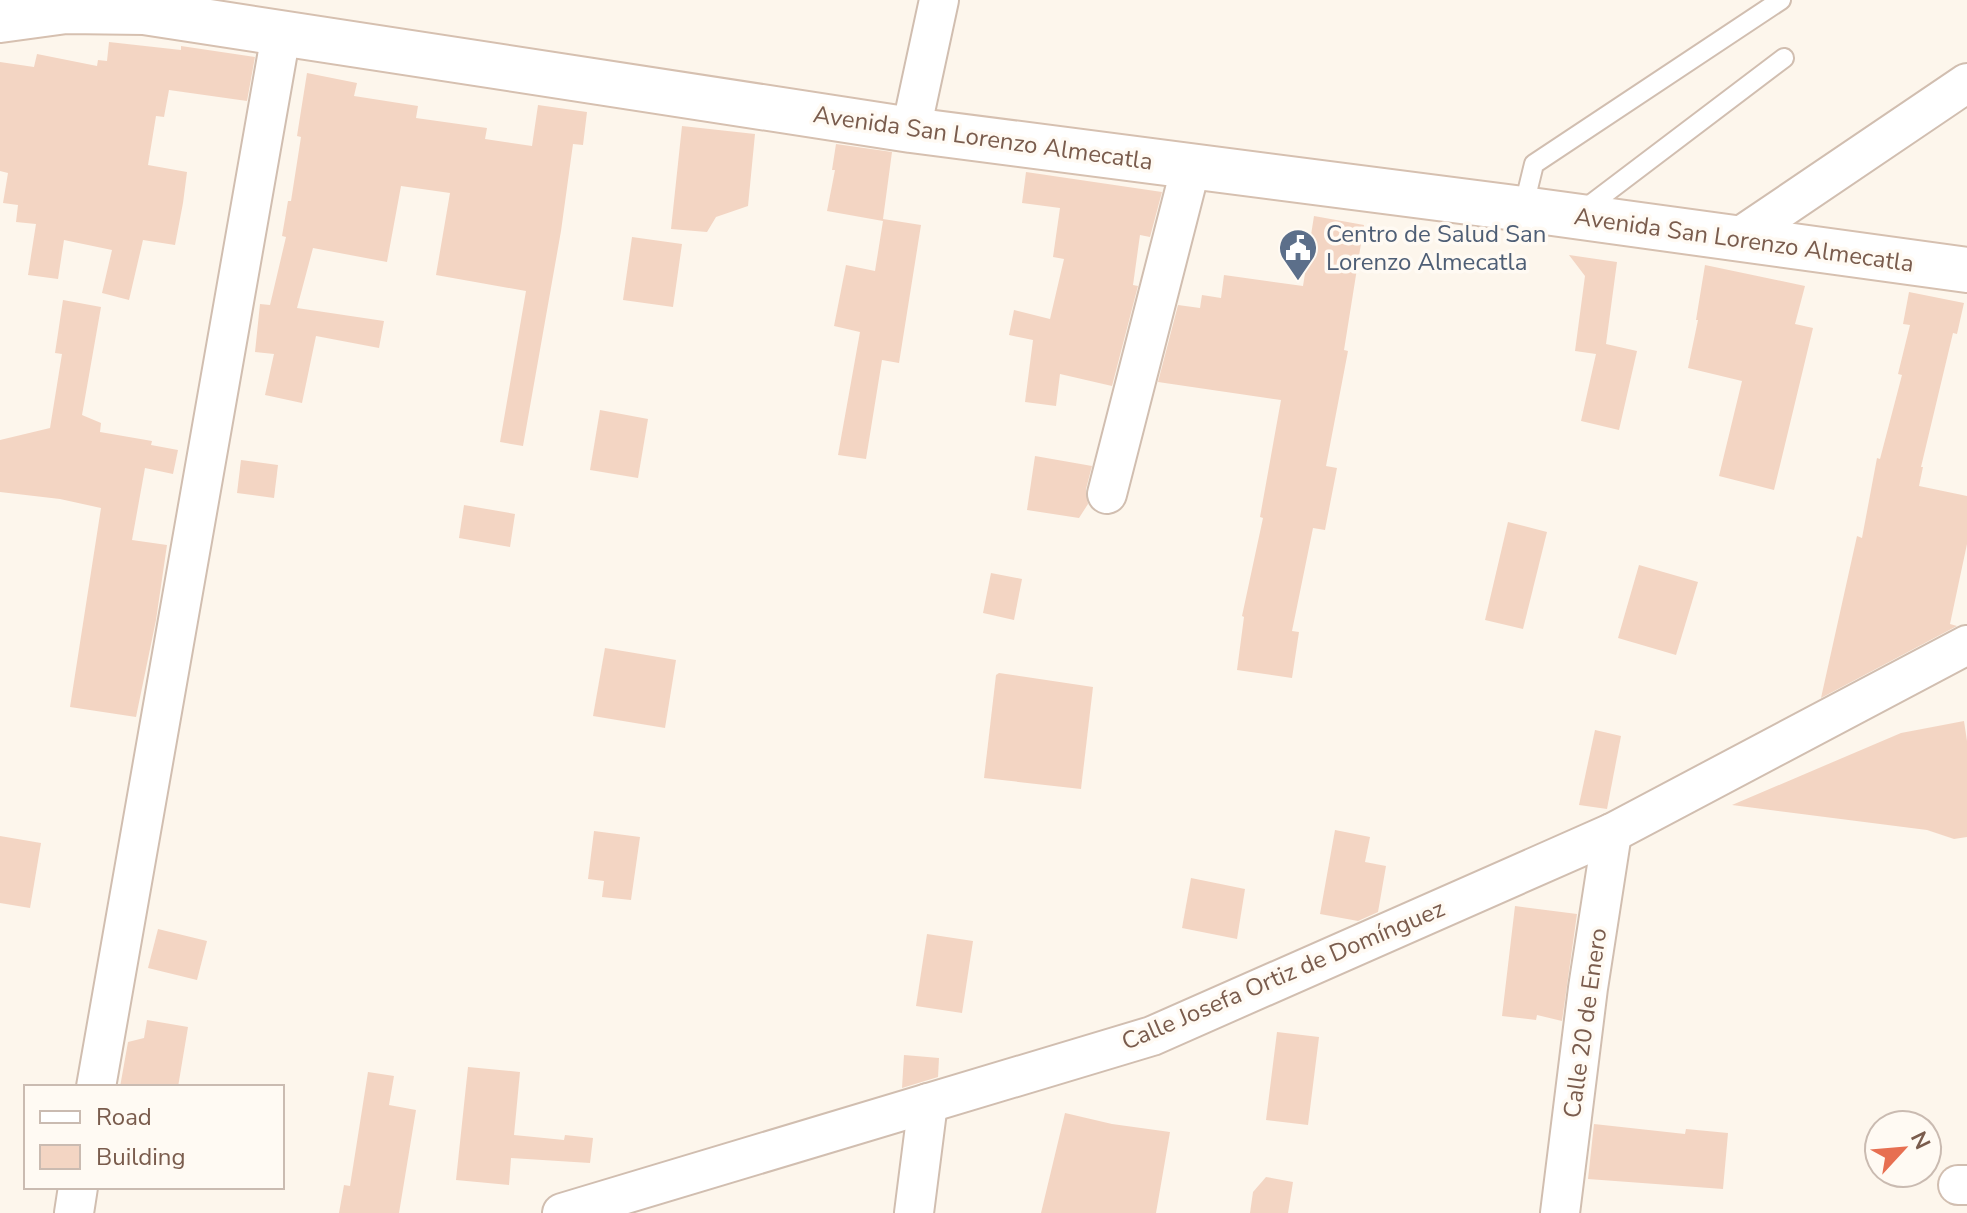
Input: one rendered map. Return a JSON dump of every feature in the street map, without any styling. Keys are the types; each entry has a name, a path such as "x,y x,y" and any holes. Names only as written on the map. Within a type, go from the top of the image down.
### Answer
{"main road":[{"name":"Avenida San Lorenzo Almecatla","path":"0,20 66,11 144,12 911,130 1967,270"}],"street":[{"path":"911,130 939,0"},
{"path":"96,1085 281,34"},
{"path":"1738,238 1967,83"},
{"path":"1107,494 1191,166"},
{"name":"Calle Josefa Ortiz de Domínguez","path":"562,1213 1152,1036 1612,833 1967,645"},
{"name":"Calle 20 de Enero","path":"1560,1213 1588,988 1612,833"},
{"path":"914,1213 928,1103"},
{"path":"74,1213 78,1189"}],"lane":[{"path":"1523,209 1534,164 1781,0"},
{"path":"1574,217 1784,58"}],"building":[{"path":"109,42 181,50 181,46 255,57 247,101 169,90 164,117 156,116 148,165 187,172 175,245 143,240 129,300 102,293 112,250 64,240 58,279 28,275 36,224 16,222 18,205 3,203 8,173 0,171 0,62 34,67 37,54 97,66 98,60 107,61"},
{"path":"307,73 357,83 354,96 418,106 416,118 487,128 485,139 532,146 538,105 587,112 583,145 573,144 523,446 500,442 526,291 436,275 450,193 401,186 387,262 313,248 297,308 384,321 379,348 316,336 302,403 265,395 274,354 255,352 260,304 270,305 286,237 282,236 301,137 297,136"},
{"path":"682,126 755,134 748,206 716,217 707,232 671,229"},
{"path":"836,144 892,152 883,219 921,225 899,363 882,360 866,459 838,455 860,332 834,326 846,265 875,271 883,221 827,211 835,170 832,170"},
{"path":"1026,172 1162,192 1150,237 1140,235 1133,285 1138,286 1112,386 1060,374 1056,406 1025,402 1033,340 1009,335 1014,310 1050,319 1064,259 1053,257 1060,208 1022,203"},
{"path":"1314,216 1364,225 1344,350 1348,351 1326,466 1337,468 1325,530 1313,528 1292,631 1299,632 1292,678 1237,670 1242,616 1263,518 1260,517 1281,400 1158,382 1178,305 1200,308 1202,295 1221,298 1224,275 1303,286"},
{"path":"632,237 682,244 673,307 623,300"},
{"path":"1569,255 1617,262 1606,344 1637,351 1619,430 1581,421 1596,354 1575,351 1585,276"},
{"path":"1705,265 1805,286 1795,324 1813,328 1774,490 1719,476 1742,381 1688,368"},
{"path":"1909,292 1964,303 1957,334 1953,333 1919,486 1967,496 1967,544 1950,624 1957,626 1821,698 1857,536 1862,538 1877,458 1880,459 1902,375 1898,374 1910,325 1903,324"},
{"path":"63,300 101,307 82,415 101,423 100,432 152,441 151,445 178,450 173,474 145,468 132,540 167,545 156,620 136,717 70,707 101,508 60,499 0,492 0,440 50,428 62,354 55,353"},
{"path":"600,410 648,419 638,478 590,470"},
{"path":"1035,456 1092,466 1086,489 1088,504 1079,518 1027,510"},
{"path":"241,460 278,465 274,498 237,493"},
{"path":"464,505 515,514 510,547 459,538"},
{"path":"1508,522 1547,532 1523,629 1485,620"},
{"path":"1639,565 1698,582 1676,655 1618,638"},
{"path":"991,573 1022,579 1014,620 983,613"},
{"path":"605,648 676,660 665,728 593,716"},
{"path":"996,675 1093,687 1081,789 984,778"},
{"path":"1964,721 1967,741 1967,837 1954,839 1927,830 1732,805 1901,733"},
{"path":"1595,730 1621,736 1607,809 1579,805"},
{"path":"1335,830 1370,837 1365,862 1386,866 1378,912 1358,921 1320,914"},
{"path":"594,831 640,837 631,900 602,897 604,881 588,879"},
{"path":"0,836 41,843 30,908 0,903"},
{"path":"1191,878 1245,889 1237,939 1182,928"},
{"path":"1515,906 1577,914 1562,1021 1537,1015 1536,1020 1502,1016"},
{"path":"158,929 207,941 197,980 148,968"},
{"path":"927,934 973,941 962,1013 916,1006"},
{"path":"147,1020 188,1027 178,1085 120,1085 128,1042 144,1038"},
{"path":"1277,1032 1319,1037 1308,1125 1266,1120"},
{"path":"904,1055 939,1058 938,1077 902,1088"},
{"path":"468,1067 520,1072 514,1135 564,1140 565,1135 593,1138 590,1163 511,1158 509,1185 456,1180"},
{"path":"368,1072 394,1076 389,1105 416,1110 399,1213 339,1213 344,1185 350,1186"},
{"path":"1065,1113 1112,1124 1170,1132 1156,1213 1041,1213"},
{"path":"1594,1124 1685,1134 1686,1129 1728,1133 1723,1189 1588,1179"},
{"path":"1266,1177 1293,1182 1288,1213 1250,1213 1253,1192"}],"place":[{"name":"Centro de Salud San Lorenzo Almecatla","path":"1298,282"}]}
